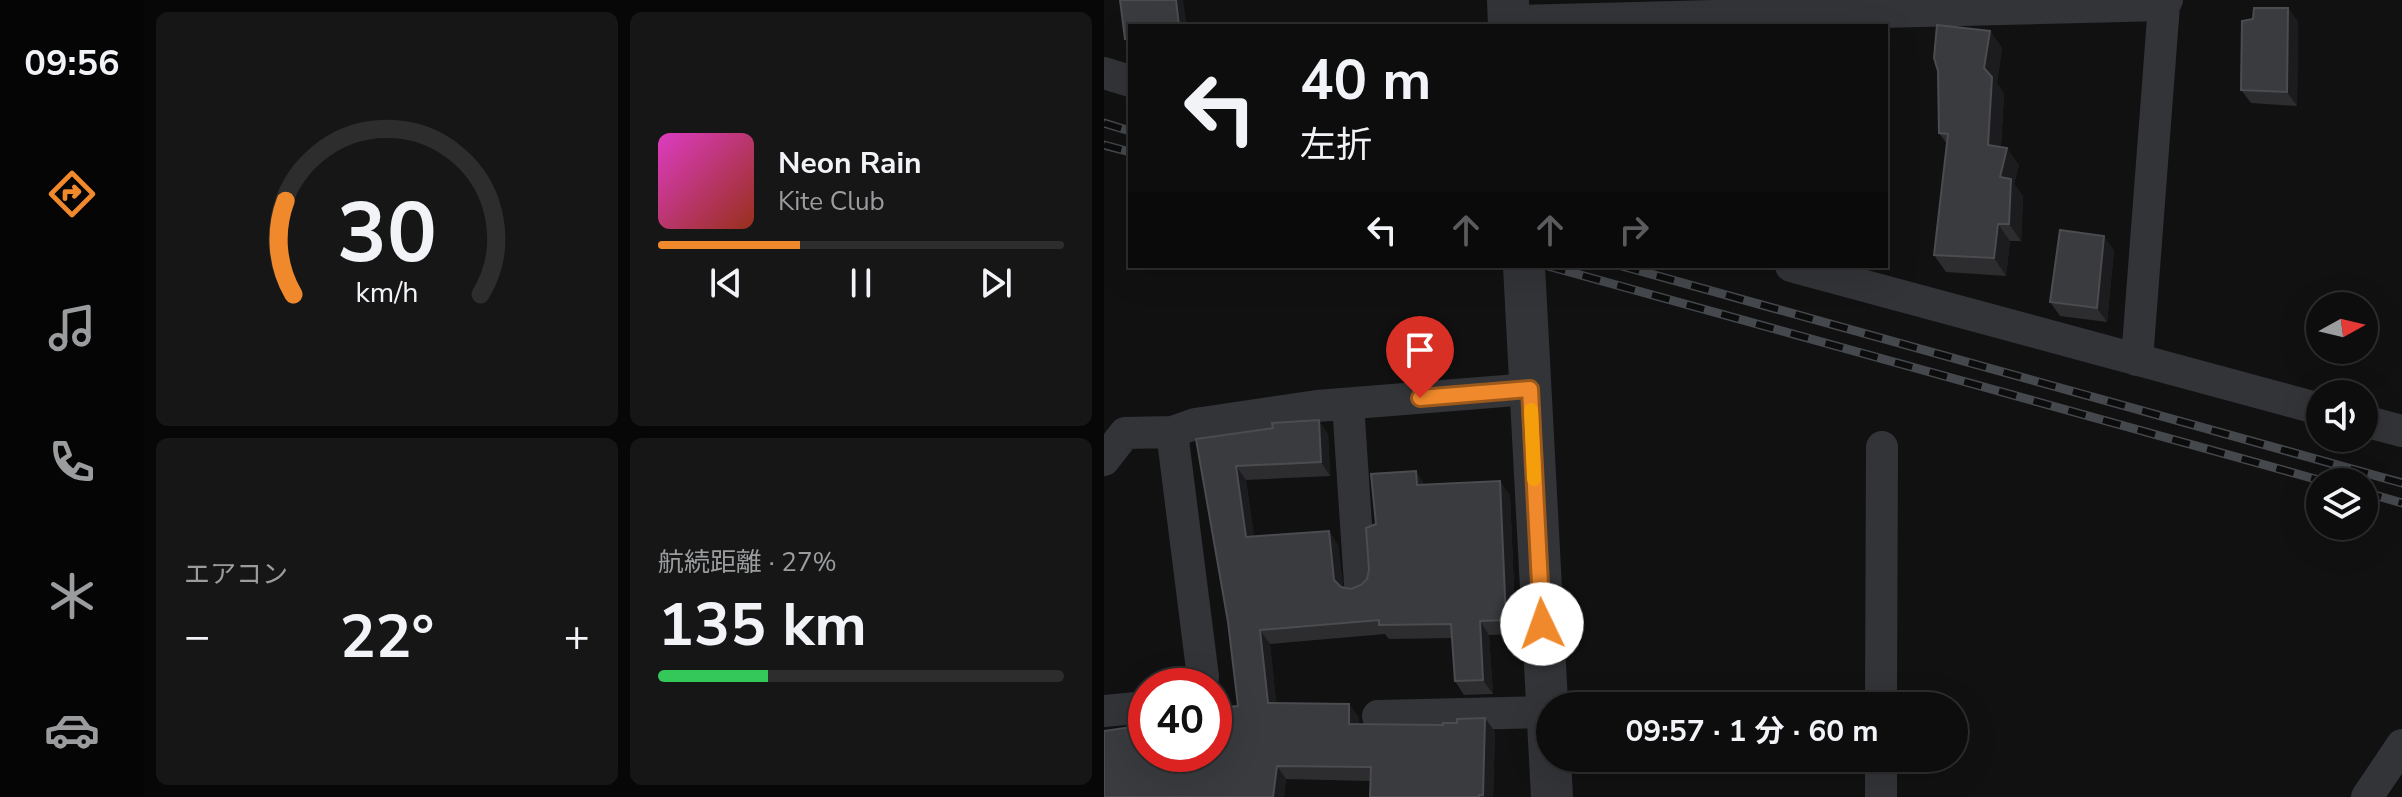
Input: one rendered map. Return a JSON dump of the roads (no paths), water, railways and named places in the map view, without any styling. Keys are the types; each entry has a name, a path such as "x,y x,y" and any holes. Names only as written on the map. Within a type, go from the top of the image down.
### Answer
{"street":[{"path":"1509,16 2166,2 2137,360"},
{"path":"1104,73 1128,80"},
{"path":"1524,268 1545,692"},
{"path":"1798,268 2306,405"},
{"path":"1104,460 1114,422 1172,432 1195,424 1257,414 1530,389"},
{"path":"1348,404 1360,584"},
{"path":"2378,425 2402,431"},
{"path":"1172,432 1202,668"},
{"path":"1881,692 1882,447"},
{"path":"1104,711 1128,709"},
{"path":"1378,716 1536,712"},
{"path":"2367,797 2402,745"},
{"path":"1550,772 1552,797"},
{"path":"1881,772 1881,797"}],"railway":[{"path":"1104,123 1128,130"},
{"path":"1104,145 1128,151"},
{"path":"1555,268 2306,476"},
{"path":"1629,268 2402,483"},
{"path":"2378,496 2402,503"}]}
